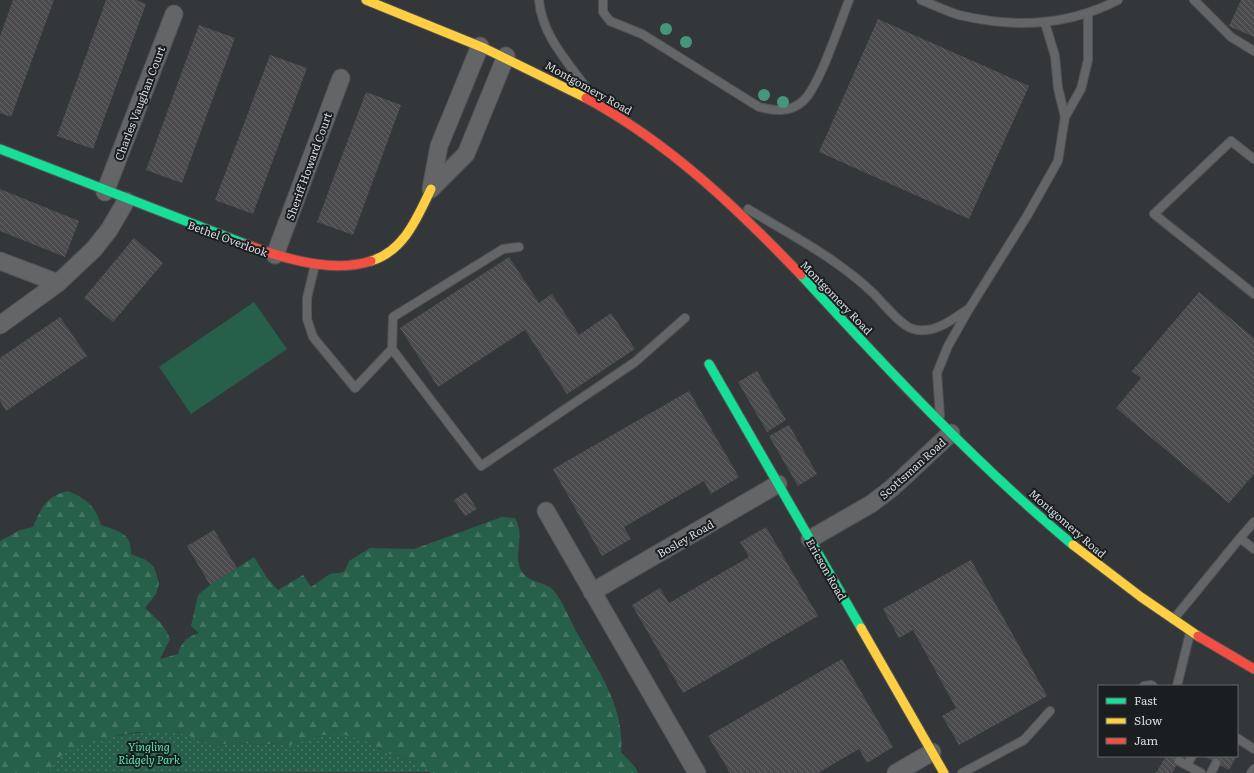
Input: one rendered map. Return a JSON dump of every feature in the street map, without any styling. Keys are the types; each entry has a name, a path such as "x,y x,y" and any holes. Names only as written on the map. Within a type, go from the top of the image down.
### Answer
{"main road":[{"name":"Montgomery Road","path":"369,1 506,56 597,102 631,124 668,151 712,187 767,240 946,428 1033,510 1099,566 1173,620 1254,669"},
{"name":"Bethel Overlook","path":"0,149 126,201 275,255 316,264 352,264 373,261 389,254 404,240 432,189"},
{"name":"Ericson Road","path":"709,364 944,773"}],"street":[{"name":"Charles Vaughan Court","path":"105,192 174,14"},
{"name":"Bethel Overlook","path":"432,189 439,146 480,46"},
{"name":"Bethel Overlook","path":"432,189 466,154 506,56"},
{"name":"Sheriff Howard Court","path":"275,255 341,78"},
{"path":"0,325 58,283 94,249 109,230 126,201"},
{"path":"0,261 58,283"},
{"name":"Scottsman Road","path":"810,539 871,504 892,488 946,428"},
{"name":"Bosley Road","path":"592,592 778,484"},
{"path":"546,511 697,773"},
{"path":"896,773 932,752"}],"lane":[{"path":"539,0 542,19 548,34 597,102"},
{"path":"603,0 603,12 610,21 642,34 758,107 771,111 784,111 802,102 813,89 849,0"},
{"path":"921,0 958,14 1013,23 1045,23 1088,14 1118,0"},
{"path":"1194,0 1231,37 1254,51"},
{"path":"369,1 392,1"},
{"path":"946,428 938,373 948,346 969,309 1027,216 1058,161 1065,117 1081,89 1088,60 1088,14"},
{"path":"1045,23 1055,56 1058,88 1065,117"},
{"path":"1254,159 1231,141 1154,214 1254,294"},
{"path":"712,187 826,257 864,285 912,329 925,331 939,327 969,309"},
{"path":"519,247 503,249 393,317 392,349 480,466 635,362 685,318"},
{"path":"316,264 307,298 307,318 313,337 356,388 392,349"},
{"path":"1173,620 1254,522"},
{"path":"1240,538 1254,549"},
{"path":"1177,685 1190,630"},
{"path":"962,773 1024,740 1050,711"},
{"path":"1238,739 1254,749"},
{"path":"1187,765 1191,757"},
{"path":"1179,760 1201,773"},
{"path":"1211,773 1216,763"},
{"path":"1251,773 1254,769"}],"green space":[{"path":"254,302 287,349 191,414 159,367"},
{"path":"68,491 85,500 93,508 101,525 118,531 126,537 131,547 131,554 146,560 154,567 159,583 156,594 145,608 163,626 170,639 160,659 178,654 185,640 199,633 191,626 198,595 210,585 254,557 267,578 278,590 303,575 311,587 330,574 344,572 349,561 370,548 414,549 502,517 515,518 519,531 518,562 520,568 527,577 546,585 554,591 560,600 608,688 619,719 621,752 636,768 638,773 431,773 411,761 384,752 371,743 324,735 287,746 278,743 260,745 232,742 218,746 177,732 138,732 120,735 66,753 59,758 48,773 0,773 0,541 20,530 33,527 45,504 54,496"},
{"name":"Yingling Ridgely Park","path":"158,731 177,732 218,746 232,742 260,745 278,743 287,746 324,735 342,734 371,743 384,752 411,761 431,772 48,773 59,758 68,751 79,746 120,735"}],"building":[{"path":"13,0 54,0 11,117 0,113 0,36"},
{"path":"106,0 136,0 146,4 93,149 57,136"},
{"path":"1241,0 1254,0 1254,37 1229,26"},
{"path":"878,19 1029,86 969,219 819,152"},
{"path":"199,25 235,38 182,183 146,170"},
{"path":"270,55 307,68 253,214 215,200"},
{"path":"366,92 401,105 353,235 317,222"},
{"path":"0,189 79,221 65,257 0,231"},
{"path":"134,238 163,263 113,322 84,298"},
{"path":"509,257 539,303 552,294 579,335 611,313 635,349 567,394 525,330 438,387 400,328"},
{"path":"1199,292 1254,338 1254,474 1229,503 1116,408 1141,378 1132,371"},
{"path":"60,317 87,356 6,411 0,401 0,358"},
{"path":"757,371 786,420 767,432 738,382"},
{"path":"689,391 739,477 711,494 704,481 624,527 631,539 602,556 553,469"},
{"path":"789,425 817,474 798,486 769,436"},
{"path":"466,492 477,509 465,516 454,500"},
{"path":"766,527 818,616 683,693 632,605 660,588 669,603 749,557 740,542"},
{"path":"214,530 237,568 210,585 187,546"},
{"path":"971,560 1047,696 959,745 942,716 956,708 913,630 899,638 883,609"},
{"path":"842,659 893,747 867,763 859,749 818,773 730,773 708,736"},
{"path":"1165,757 1181,757 1172,773 1156,773"},
{"path":"1206,757 1236,757 1229,770"}],"traffic: fast":[{"path":"0,149 245,244"},
{"path":"801,275 932,414 1001,481 1073,545"},
{"path":"709,364 861,628"}],"traffic: slow":[{"path":"366,0 484,48 586,98"},
{"path":"371,261 392,250 401,241 415,222 431,189"},
{"path":"1073,545 1141,597 1198,636"},
{"path":"861,628 944,773"}],"traffic: jam":[{"path":"586,98 645,135 700,178 752,225 801,275"},
{"path":"245,244 307,263 340,266 356,265 371,261"},
{"path":"1198,636 1254,669"}]}
